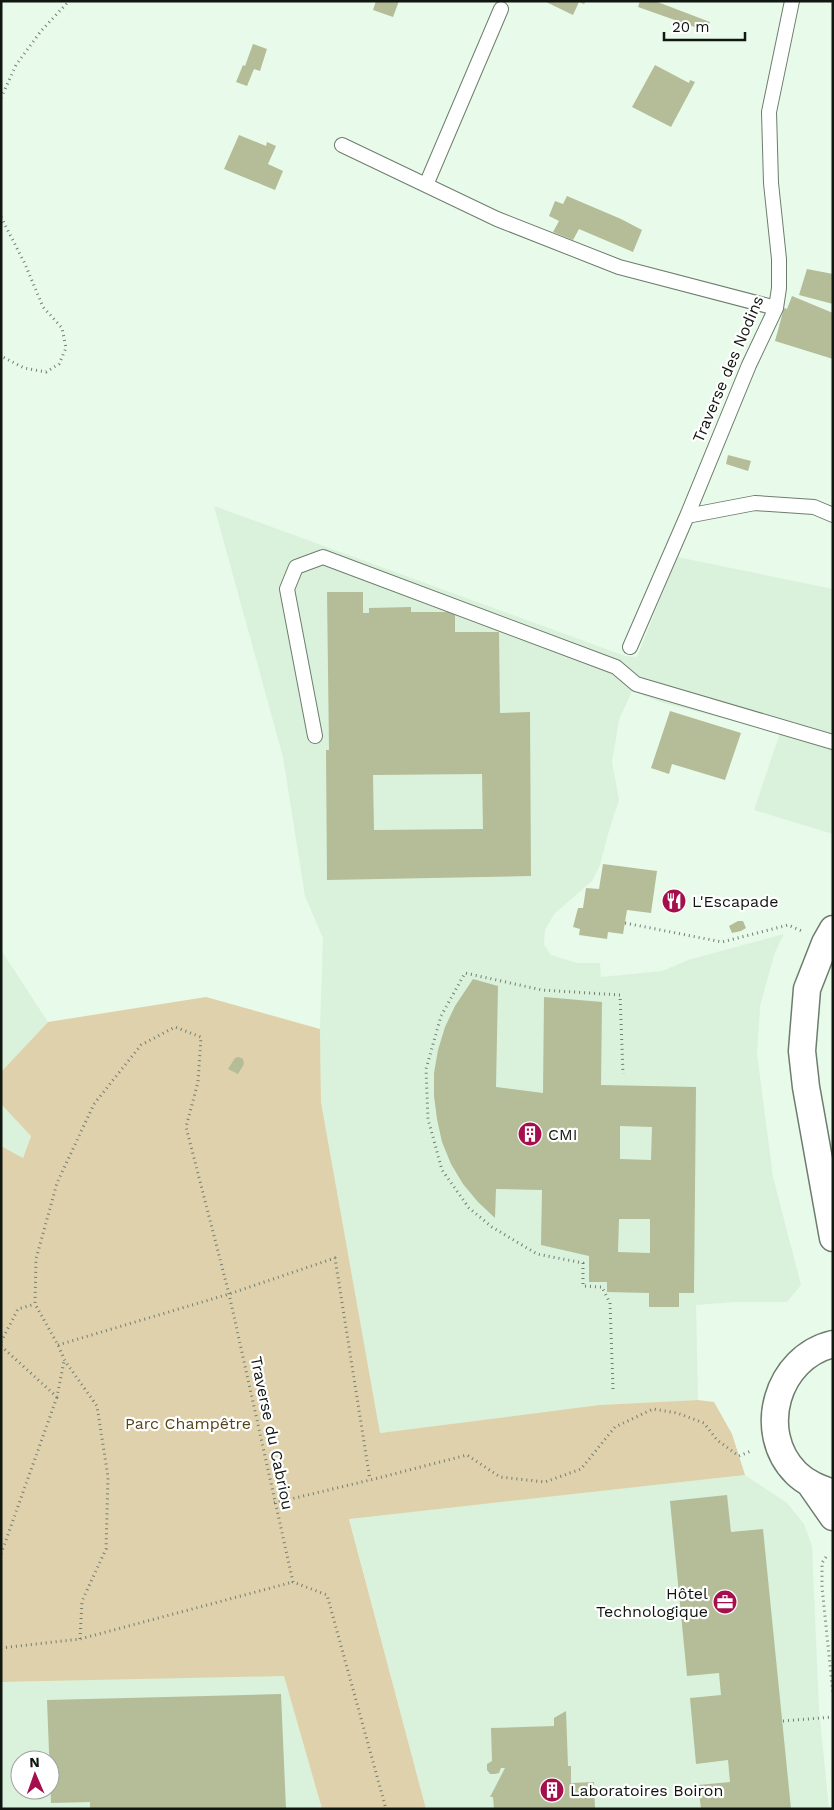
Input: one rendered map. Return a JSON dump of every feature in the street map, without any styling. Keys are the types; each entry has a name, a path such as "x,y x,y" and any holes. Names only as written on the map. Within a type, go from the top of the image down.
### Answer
{"street":[{"path":"833,929 825,943 807,989 802,1051 806,1087 833,1238"},
{"path":"833,1344 822,1346 802,1358 787,1375 777,1396 774,1423 780,1450 795,1472 821,1489 833,1517"}],"lane":[{"name":"Traverse des Nodins","path":"630,647 687,516 749,365 776,308 779,288 779,259 771,182 769,112 792,1"},
{"path":"426,185 501,9"},
{"path":"342,144 497,219 619,268 776,308"},
{"path":"687,516 755,503 814,507 833,515"},
{"path":"315,736 287,590 296,567 323,557 616,667 636,684 833,742"}],"path":[{"path":"1,98 16,66 41,31 69,1"},
{"path":"1,217 25,264 43,307 62,328 66,348 59,364 46,372 24,368 1,356"},
{"path":"625,923 722,942 788,925 803,932"},
{"path":"613,1389 610,1303 602,1287 583,1286 583,1263 537,1254 492,1227 469,1208 442,1170 428,1119 426,1069 441,1016 465,973 542,990 620,996 623,1074"},
{"name":"Traverse du Cabriou","path":"35,1304 36,1259 57,1182 94,1104 141,1045 176,1027 201,1037 198,1082 186,1127 229,1294 293,1582"},
{"path":"58,1345 229,1294 335,1258 370,1480"},
{"path":"1,1342 18,1309 35,1304 65,1360 97,1406 108,1477 106,1549 82,1601 80,1639"},
{"path":"1,1346 57,1397"},
{"path":"1,1554 57,1397 65,1360"},
{"path":"274,1502 467,1455 500,1478 545,1482 581,1469 615,1427 653,1409 677,1413 704,1423 717,1440 739,1456 751,1451"},
{"path":"826,1558 822,1563 822,1587 833,1694"},
{"path":"1,1648 80,1639 293,1582 327,1595 386,1809"},
{"path":"782,1720 833,1717"}],"shaded area":[{"path":"214,506 625,656 637,657 677,557 833,589 833,834 754,810 780,733 660,702 632,691 619,720 612,762 619,800 600,865 592,881 554,914 545,930 544,945 551,955 577,963 600,963 601,977 662,971 691,959 784,934 775,952 760,1006 757,1054 773,1177 801,1285 787,1302 734,1302 696,1305 698,1400 599,1405 380,1433 321,1102 320,1029 323,938 305,896 283,757"},
{"path":"1,950 48,1022 1,1072"},
{"path":"1,1104 31,1135 23,1158 1,1146"},
{"path":"745,1475 787,1503 804,1524 812,1546 819,1710 829,1809 426,1809 349,1518"},
{"path":"284,1675 322,1809 1,1809 1,1682"}],"green space":[{"name":"Parc Champêtre","path":"206,997 320,1029 321,1102 380,1433 599,1405 698,1400 714,1402 732,1434 745,1475 349,1519 426,1809 322,1809 284,1676 1,1682 1,1146 23,1158 31,1136 1,1104 1,1072 48,1022"}],"building":[{"path":"376,1 399,1 393,17 373,10"},
{"path":"544,1 586,1 584,4 579,2 573,15"},
{"path":"640,1 655,1 710,22 706,31 638,7"},
{"path":"253,44 267,49 260,71 254,69 247,86 236,82 243,65 245,66"},
{"path":"655,65 689,83 690,80 695,82 671,127 632,107"},
{"path":"239,135 266,146 267,142 276,146 268,164 283,171 275,190 224,169"},
{"path":"567,196 642,230 633,252 579,229 573,240 553,232 559,221 549,216 555,201 563,204"},
{"path":"807,269 833,274 833,304 799,295"},
{"path":"792,296 833,313 833,359 775,341 784,308 787,309"},
{"path":"728,455 751,461 748,471 726,464"},
{"path":"327,592 363,592 363,613 369,613 369,608 411,607 411,612 455,612 455,632 499,632 500,713 530,712 531,876 327,880 326,750 329,750","holes":["482,774 483,829 374,830 373,775"]},
{"path":"670,711 741,733 725,780 672,764 669,774 651,768"},
{"path":"603,864 657,871 651,913 627,910 623,934 608,932 607,939 579,935 580,929 573,927 578,908 583,908 586,888 599,889"},
{"path":"738,921 743,921 746,928 732,933 729,926"},
{"name":"CMI","path":"473,979 498,986 496,1087 543,1093 544,997 602,1002 601,1085 696,1087 694,1293 679,1293 679,1307 649,1307 649,1293 607,1292 607,1282 589,1282 589,1256 541,1245 542,1190 496,1189 495,1218 463,1184 451,1164 442,1142 434,1096 434,1073 438,1050 445,1027 455,1006","holes":["620,1126 652,1127 651,1160 620,1159","619,1219 650,1219 650,1253 618,1252"]},
{"path":"235,1058 243,1059 244,1064 238,1074 228,1069"},
{"name":"Hôtel Technologique","path":"727,1495 731,1532 763,1529 791,1809 701,1809 698,1785 730,1782 728,1760 696,1764 690,1698 721,1695 719,1673 687,1676 670,1501"},
{"path":"281,1694 286,1809 90,1809 90,1802 51,1803 51,1800 60,1800 60,1750 49,1750 47,1700"},
{"path":"566,1711 568,1766 571,1766 571,1783 594,1782 595,1809 494,1809 493,1797 490,1797 505,1768 501,1768 499,1773 495,1774 490,1774 487,1770 487,1764 492,1761 491,1728 554,1726 554,1718"}],"place":[{"name":"L'Escapade","path":"674,901"},
{"name":"CMI","path":"530,1134"},
{"name":"Hôtel Technologique","path":"725,1602"},
{"name":"Laboratoires Boiron","path":"552,1790"}]}
